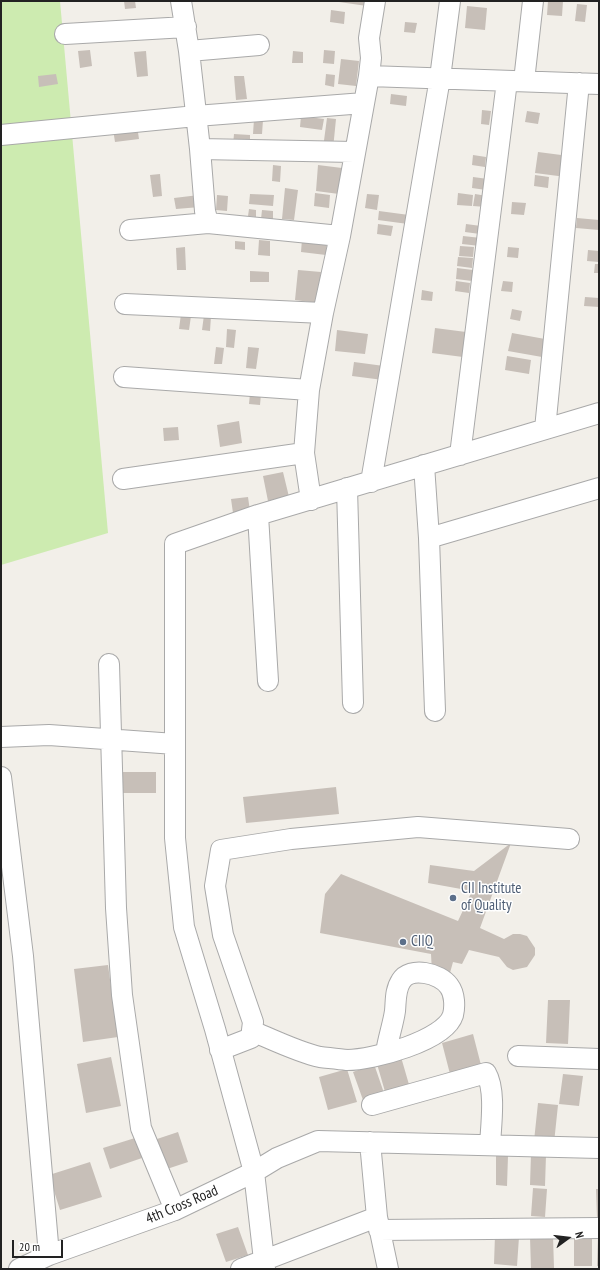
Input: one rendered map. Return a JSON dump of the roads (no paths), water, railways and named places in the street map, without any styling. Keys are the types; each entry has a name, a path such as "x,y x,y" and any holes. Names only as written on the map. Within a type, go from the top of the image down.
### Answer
{"street":[{"path":"181,1 189,51 202,180 208,223"},
{"path":"311,500 304,453 309,390 323,313 340,236 354,152 369,76 371,58 369,38 375,1"},
{"path":"371,482 440,78 450,1"},
{"path":"460,455 515,81 533,1"},
{"path":"65,34 186,27"},
{"path":"189,51 259,45"},
{"path":"369,76 599,84"},
{"path":"546,429 578,83"},
{"path":"1,135 196,116 364,103"},
{"path":"200,149 354,152"},
{"path":"130,230 208,223 340,236"},
{"path":"125,304 323,313"},
{"path":"124,377 309,390"},
{"path":"264,1264 254,1172 184,927 175,838 175,544 258,515 599,413"},
{"path":"123,479 304,453"},
{"path":"424,465 429,538 435,710"},
{"path":"346,488 353,702"},
{"path":"429,538 599,488"},
{"path":"258,515 268,681"},
{"path":"109,664 116,908 122,995 141,1128 175,1210"},
{"path":"1,737 49,735 174,744"},
{"path":"1,777 23,956 49,1255"},
{"path":"220,1050 251,1038 253,1022 223,934 215,886 220,850 291,839 418,827 569,839"},
{"path":"252,1031 318,1056 348,1060 386,1052"},
{"path":"518,1056 599,1059"},
{"path":"372,1106 486,1073 489,1078 491,1095 490,1145"},
{"name":"4th Cross Road","path":"19,1269 49,1255 175,1210 254,1172 277,1158 318,1141 599,1148"},
{"path":"370,1142 378,1224 388,1269"},
{"path":"240,1269 264,1264 378,1224 599,1228"}],"place":[{"name":"CII Institute of Quality","path":"453,898"},
{"name":"CIIQ","path":"403,942"}]}
